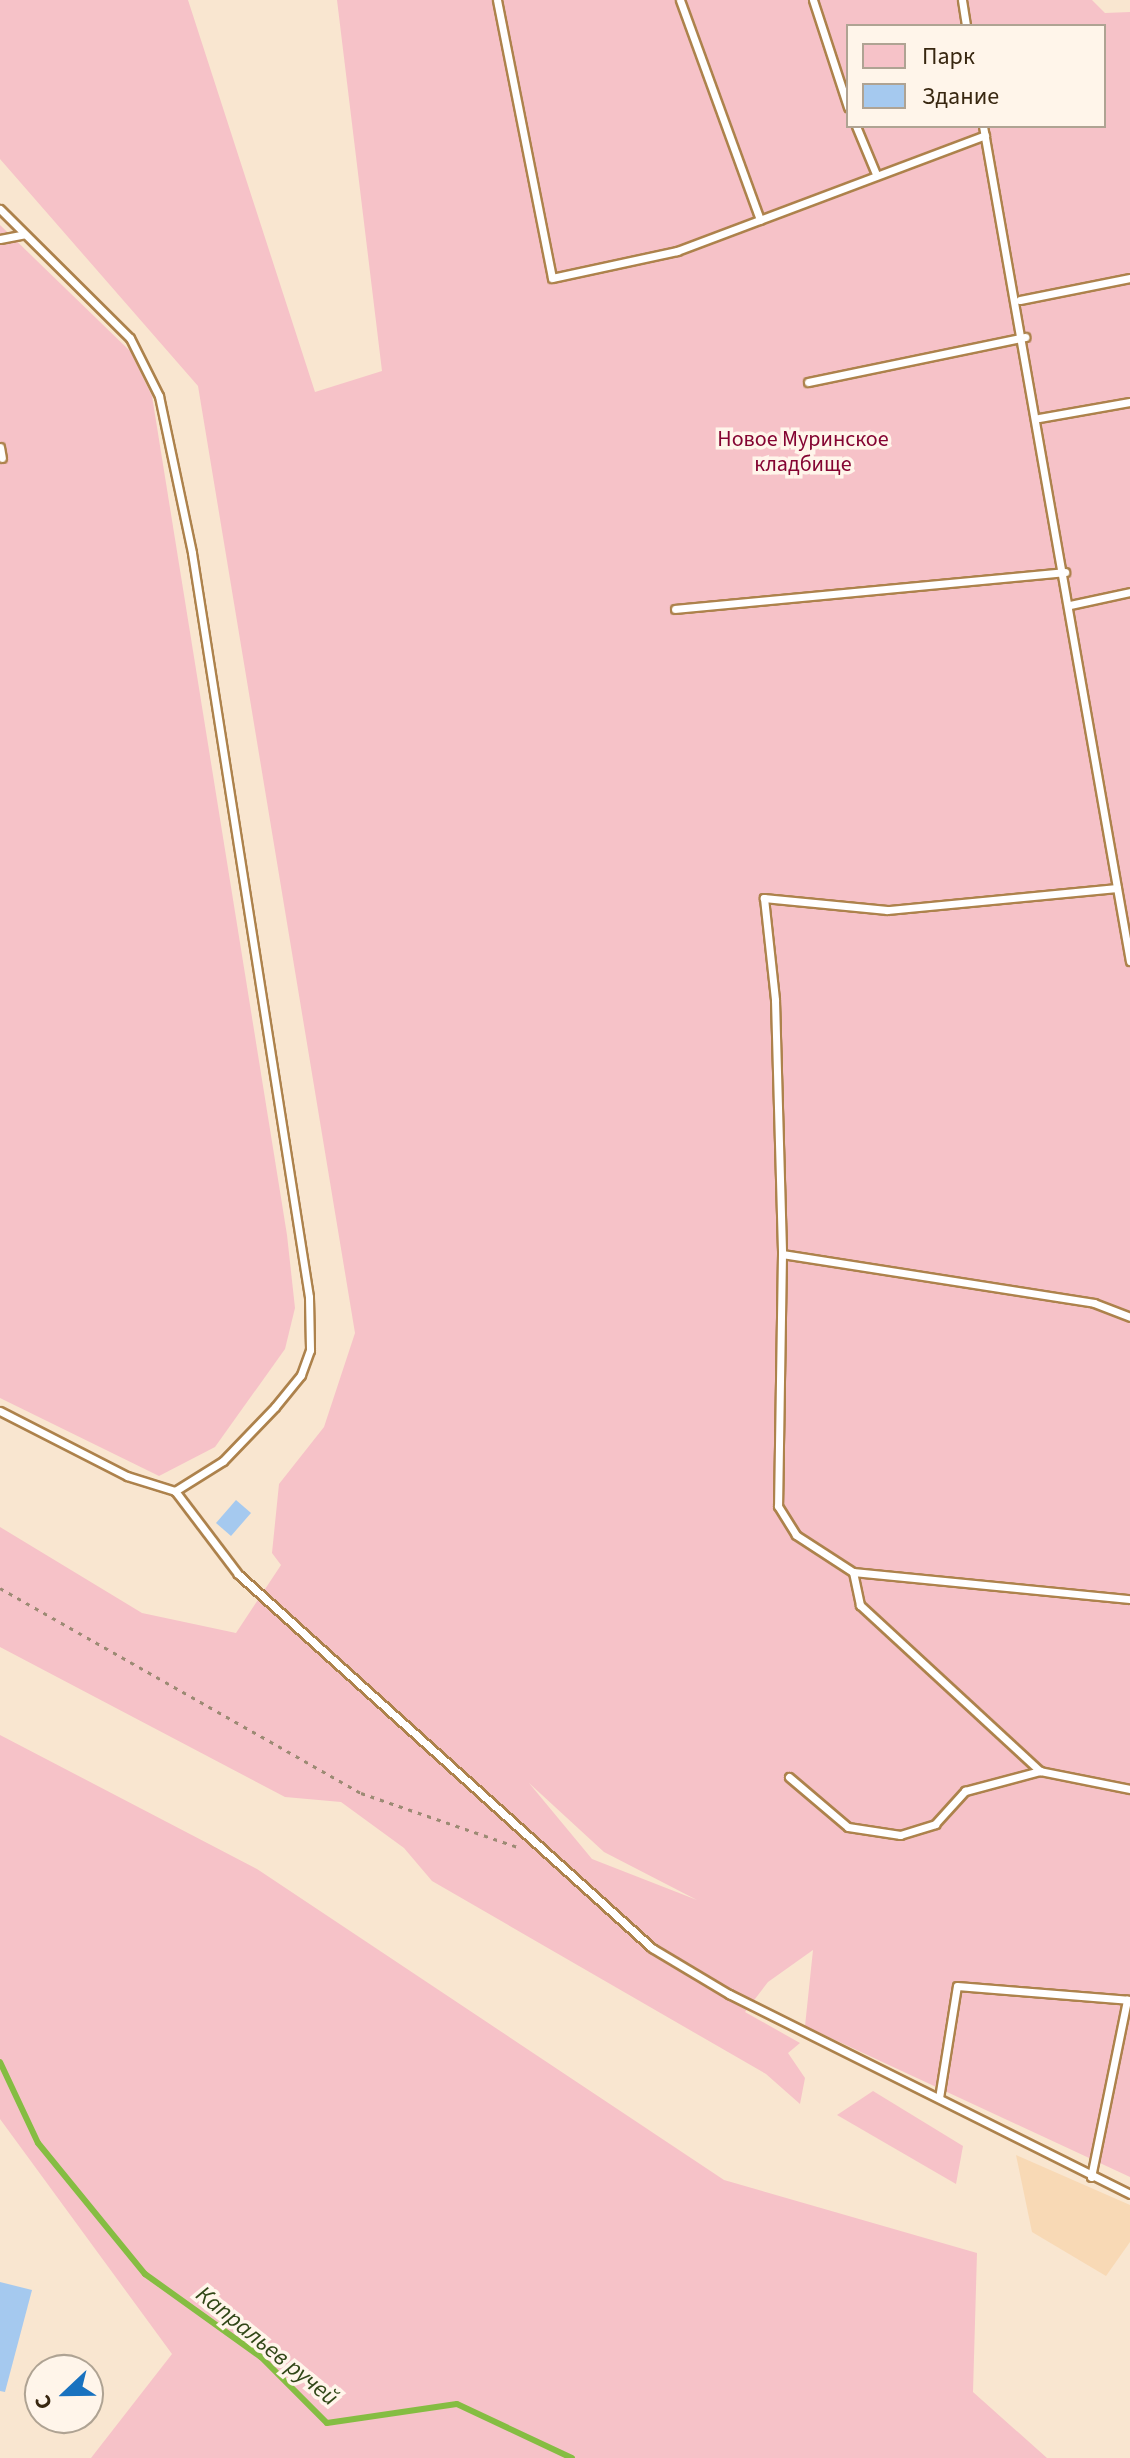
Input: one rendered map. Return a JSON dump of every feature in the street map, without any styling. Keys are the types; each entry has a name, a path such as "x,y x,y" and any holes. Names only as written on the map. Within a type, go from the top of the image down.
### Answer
{"lane":[{"path":"497,0 552,278 622,267 760,220 984,130 1020,300 1130,961"},
{"path":"680,0 760,220"},
{"path":"813,0 846,101"},
{"path":"962,0 966,24"},
{"path":"857,128 876,174"},
{"path":"0,209 130,338 159,396 192,553 309,1297 310,1350 301,1375 223,1461 175,1491"},
{"path":"0,239 25,234"},
{"path":"1020,300 1130,278"},
{"path":"808,382 1025,337"},
{"path":"1039,418 1130,402"},
{"path":"0,447 2,458"},
{"path":"675,609 1065,572"},
{"path":"1070,605 1130,592"},
{"path":"1117,888 887,910 764,898 775,1000 782,1254 778,1506 796,1535 853,1572 1130,1599"},
{"path":"782,1254 1094,1303 1130,1317"},
{"path":"0,1411 127,1476 175,1491 238,1574 541,1854 652,1948 1091,2177 1130,2194"},
{"path":"853,1572 860,1605 1040,1771"},
{"path":"789,1777 848,1827 900,1835 935,1824 965,1791 1040,1771 1130,1789"},
{"path":"939,2098 957,1986 1128,2000 1091,2177"}],"path":[{"path":"0,1588 361,1793 541,1854"}],"shaded area":[{"path":"1016,2155 1130,2205 1130,2242 1106,2276 1032,2232"}],"green space":[{"name":"Новое Муринское кладбище","path":"0,0 188,0 315,392 382,371 337,0 1092,0 1105,13 1130,12 1130,2177 805,2026 813,1950 768,1982 745,2012 800,2043 788,2053 805,2078 800,2104 766,2074 432,1881 404,1848 341,1802 285,1797 0,1647 0,1527 142,1613 236,1633 281,1565 272,1553 279,1484 324,1427 355,1333 198,386 0,159","holes":["529,1783 604,1852 697,1900 592,1859"]},
{"path":"0,225 130,351 152,396 287,1235 295,1308 285,1349 215,1447 159,1476 0,1398"},
{"path":"0,1735 257,1869 724,2180 977,2253 973,2392 1047,2458 91,2458 172,2354 0,2119"},
{"path":"873,2091 963,2146 956,2184 837,2115"}],"building":[{"path":"236,1500 251,1513 231,1536 216,1523"},
{"path":"0,2282 32,2290 5,2392 0,2391"}],"waterway":[{"name":"Капральев ручей","path":"0,2062 38,2143 145,2274 261,2357 327,2423 457,2404 572,2458"}]}
